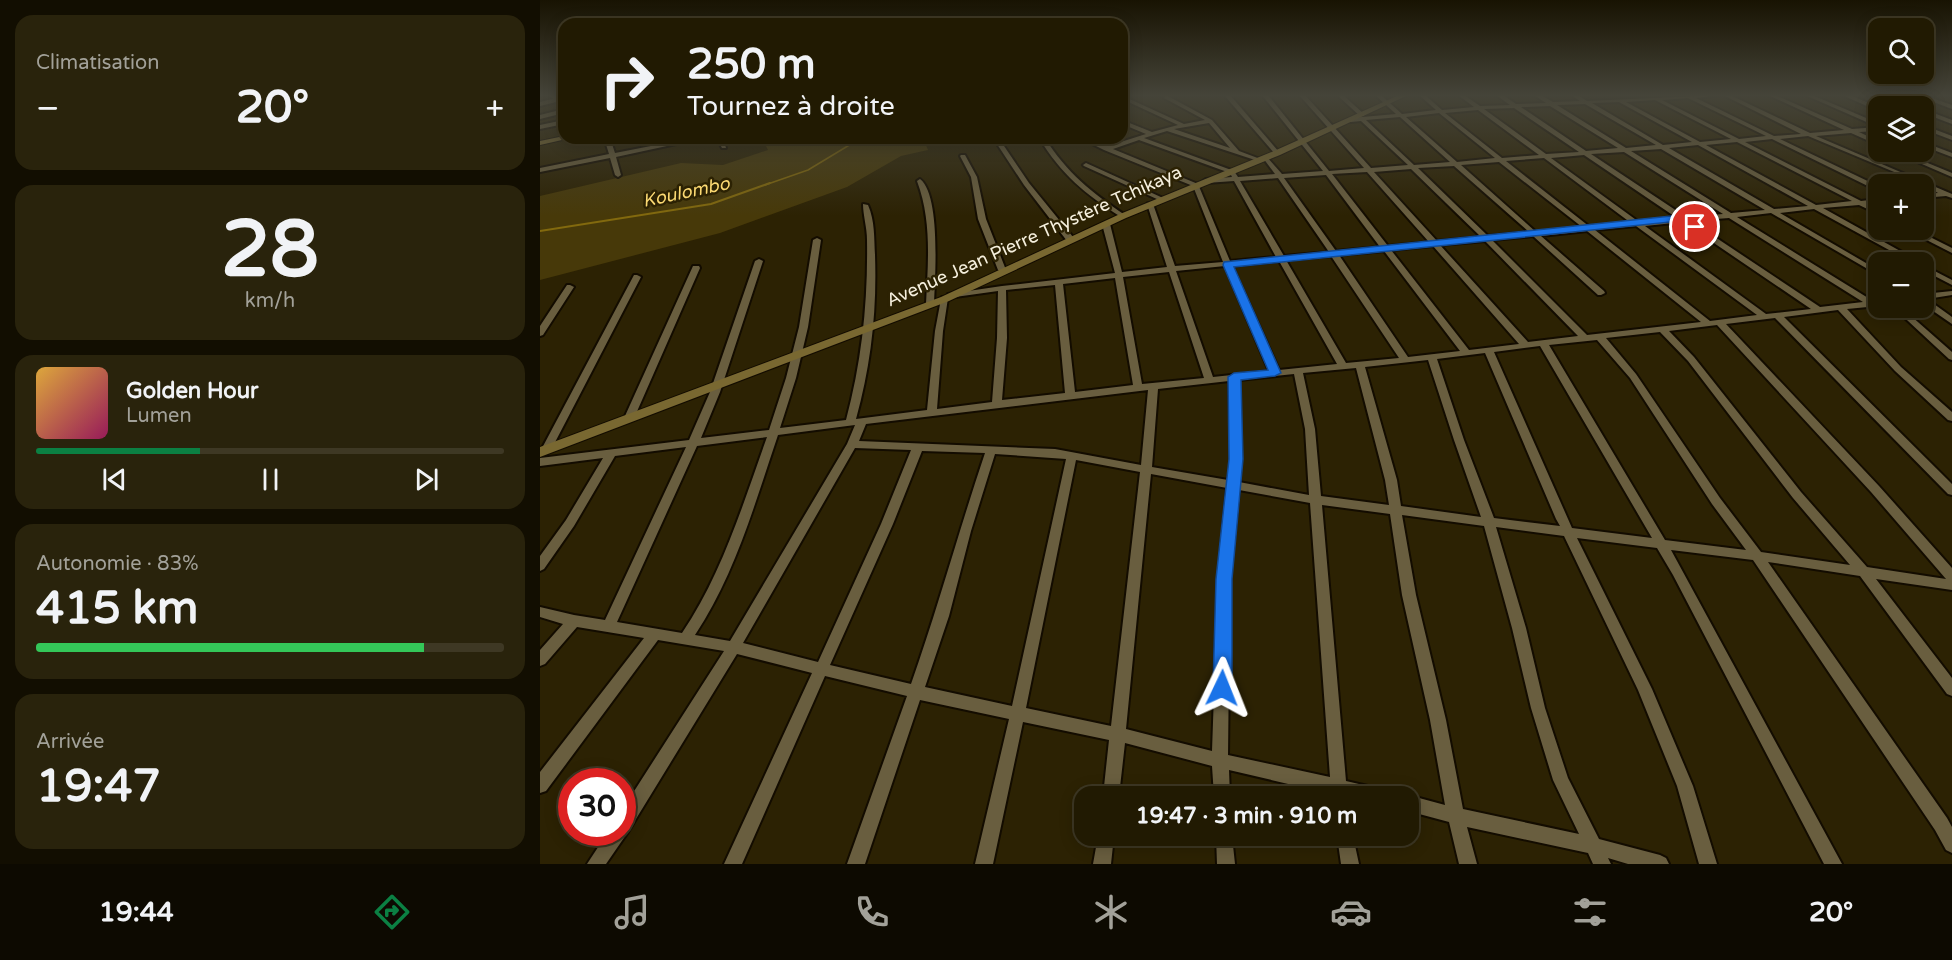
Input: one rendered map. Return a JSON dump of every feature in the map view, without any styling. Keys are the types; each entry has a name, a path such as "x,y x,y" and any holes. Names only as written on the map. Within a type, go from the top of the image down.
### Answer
{"street":[{"path":"1128,141 1147,135"},
{"path":"1186,135 1263,159 1281,177 1405,360"},
{"path":"1222,135 1237,152"},
{"path":"1262,135 1277,153"},
{"path":"1298,135 1466,352"},
{"name":"Avenue Jean Pierre Thystère Tchikaya","path":"543,451 948,297 1070,239 1196,184 1235,176 1263,159 1317,135"},
{"path":"1339,135 1525,345"},
{"path":"1381,135 1585,338"},
{"path":"1423,135 1535,232 1601,293"},
{"path":"1471,135 1588,228 1714,323 1875,489 1952,577"},
{"path":"1517,135 1765,316"},
{"path":"1559,135 1820,311"},
{"path":"1600,135 1868,300"},
{"path":"1642,135 1868,267"},
{"path":"1685,135 1897,252"},
{"path":"1725,135 1868,208"},
{"path":"1768,135 1868,184"},
{"path":"1138,138 1235,176 1281,177 1792,135"},
{"path":"1811,135 1950,195"},
{"path":"540,143 558,140"},
{"path":"609,144 618,175"},
{"path":"540,170 673,144"},
{"path":"1000,144 1026,184 1070,239"},
{"path":"1046,144 1060,167 1076,184 1123,216"},
{"path":"1097,144 1196,184 1275,373"},
{"path":"1106,148 1119,144"},
{"path":"1934,149 1952,156"},
{"path":"963,156 974,177 982,219 1002,270"},
{"path":"1921,162 1952,175"},
{"path":"1086,165 1161,199"},
{"path":"1235,176 1343,367"},
{"path":"920,181 926,194 930,230 932,262 930,304"},
{"path":"1934,196 1950,195"},
{"path":"932,412 939,331 948,297 1002,288 1173,269 1483,237 1868,202"},
{"path":"1150,204 1209,380"},
{"path":"636,804 734,647 852,444 871,326 870,220 865,205"},
{"path":"1106,224 1119,276 1138,388"},
{"path":"685,639 714,591 740,531 774,433 797,355 818,240"},
{"path":"1931,240 1952,251"},
{"path":"609,626 680,474 718,383 759,261"},
{"path":"630,416 696,268"},
{"path":"1934,273 1952,283"},
{"path":"543,451 637,277"},
{"path":"1059,282 1070,395"},
{"path":"540,333 570,287"},
{"path":"997,404 1002,338 1002,288"},
{"path":"1934,296 1952,293"},
{"path":"540,462 1070,395 1432,357 1868,305"},
{"path":"1934,307 1952,321"},
{"path":"1841,308 1898,369 1952,418"},
{"path":"1777,315 1952,491"},
{"path":"1909,318 1952,357"},
{"path":"1662,329 1691,359 1797,495 1864,572 1952,689"},
{"path":"1599,336 1633,376 1716,501 1757,556 1952,844"},
{"path":"1544,343 1662,545 1833,864"},
{"path":"1488,350 1569,533 1645,689 1685,786 1708,864"},
{"path":"1432,357 1459,440 1490,522 1538,708 1561,780 1602,864"},
{"path":"1360,365 1391,480 1409,595 1438,720 1455,815 1468,864"},
{"path":"1298,370 1310,429 1317,500 1339,786"},
{"path":"1221,786 1224,579 1234,486 1234,377"},
{"path":"1112,786 1120,735 1153,386"},
{"path":"852,444 1072,456 1317,500 1757,556 1952,585"},
{"path":"733,864 891,514 918,447"},
{"path":"856,864 942,616 964,531 991,451"},
{"path":"540,566 570,523 612,452"},
{"path":"984,864 1072,456"},
{"path":"540,612 574,621 734,647 915,692 1120,735 1317,786"},
{"path":"540,660 574,621"},
{"path":"540,785 655,634"},
{"path":"1419,806 1594,846 1660,864"},
{"path":"596,864 608,846"},
{"path":"1102,864 1105,846"},
{"path":"1225,846 1226,864"},
{"path":"1347,846 1350,864"}],"shaded area":[{"path":"765,144 926,144 928,150 901,156 847,187 720,233 540,280 540,196 681,163 723,165 768,150"}],"waterway":[{"name":"Koulombo","path":"765,185 808,170 851,144"},
{"name":"Koulombo","path":"540,231 711,204 770,183"}],"route":[{"path":"1222,688 1224,579 1236,459 1234,377 1275,373 1228,265 1681,218 1695,227"}]}
